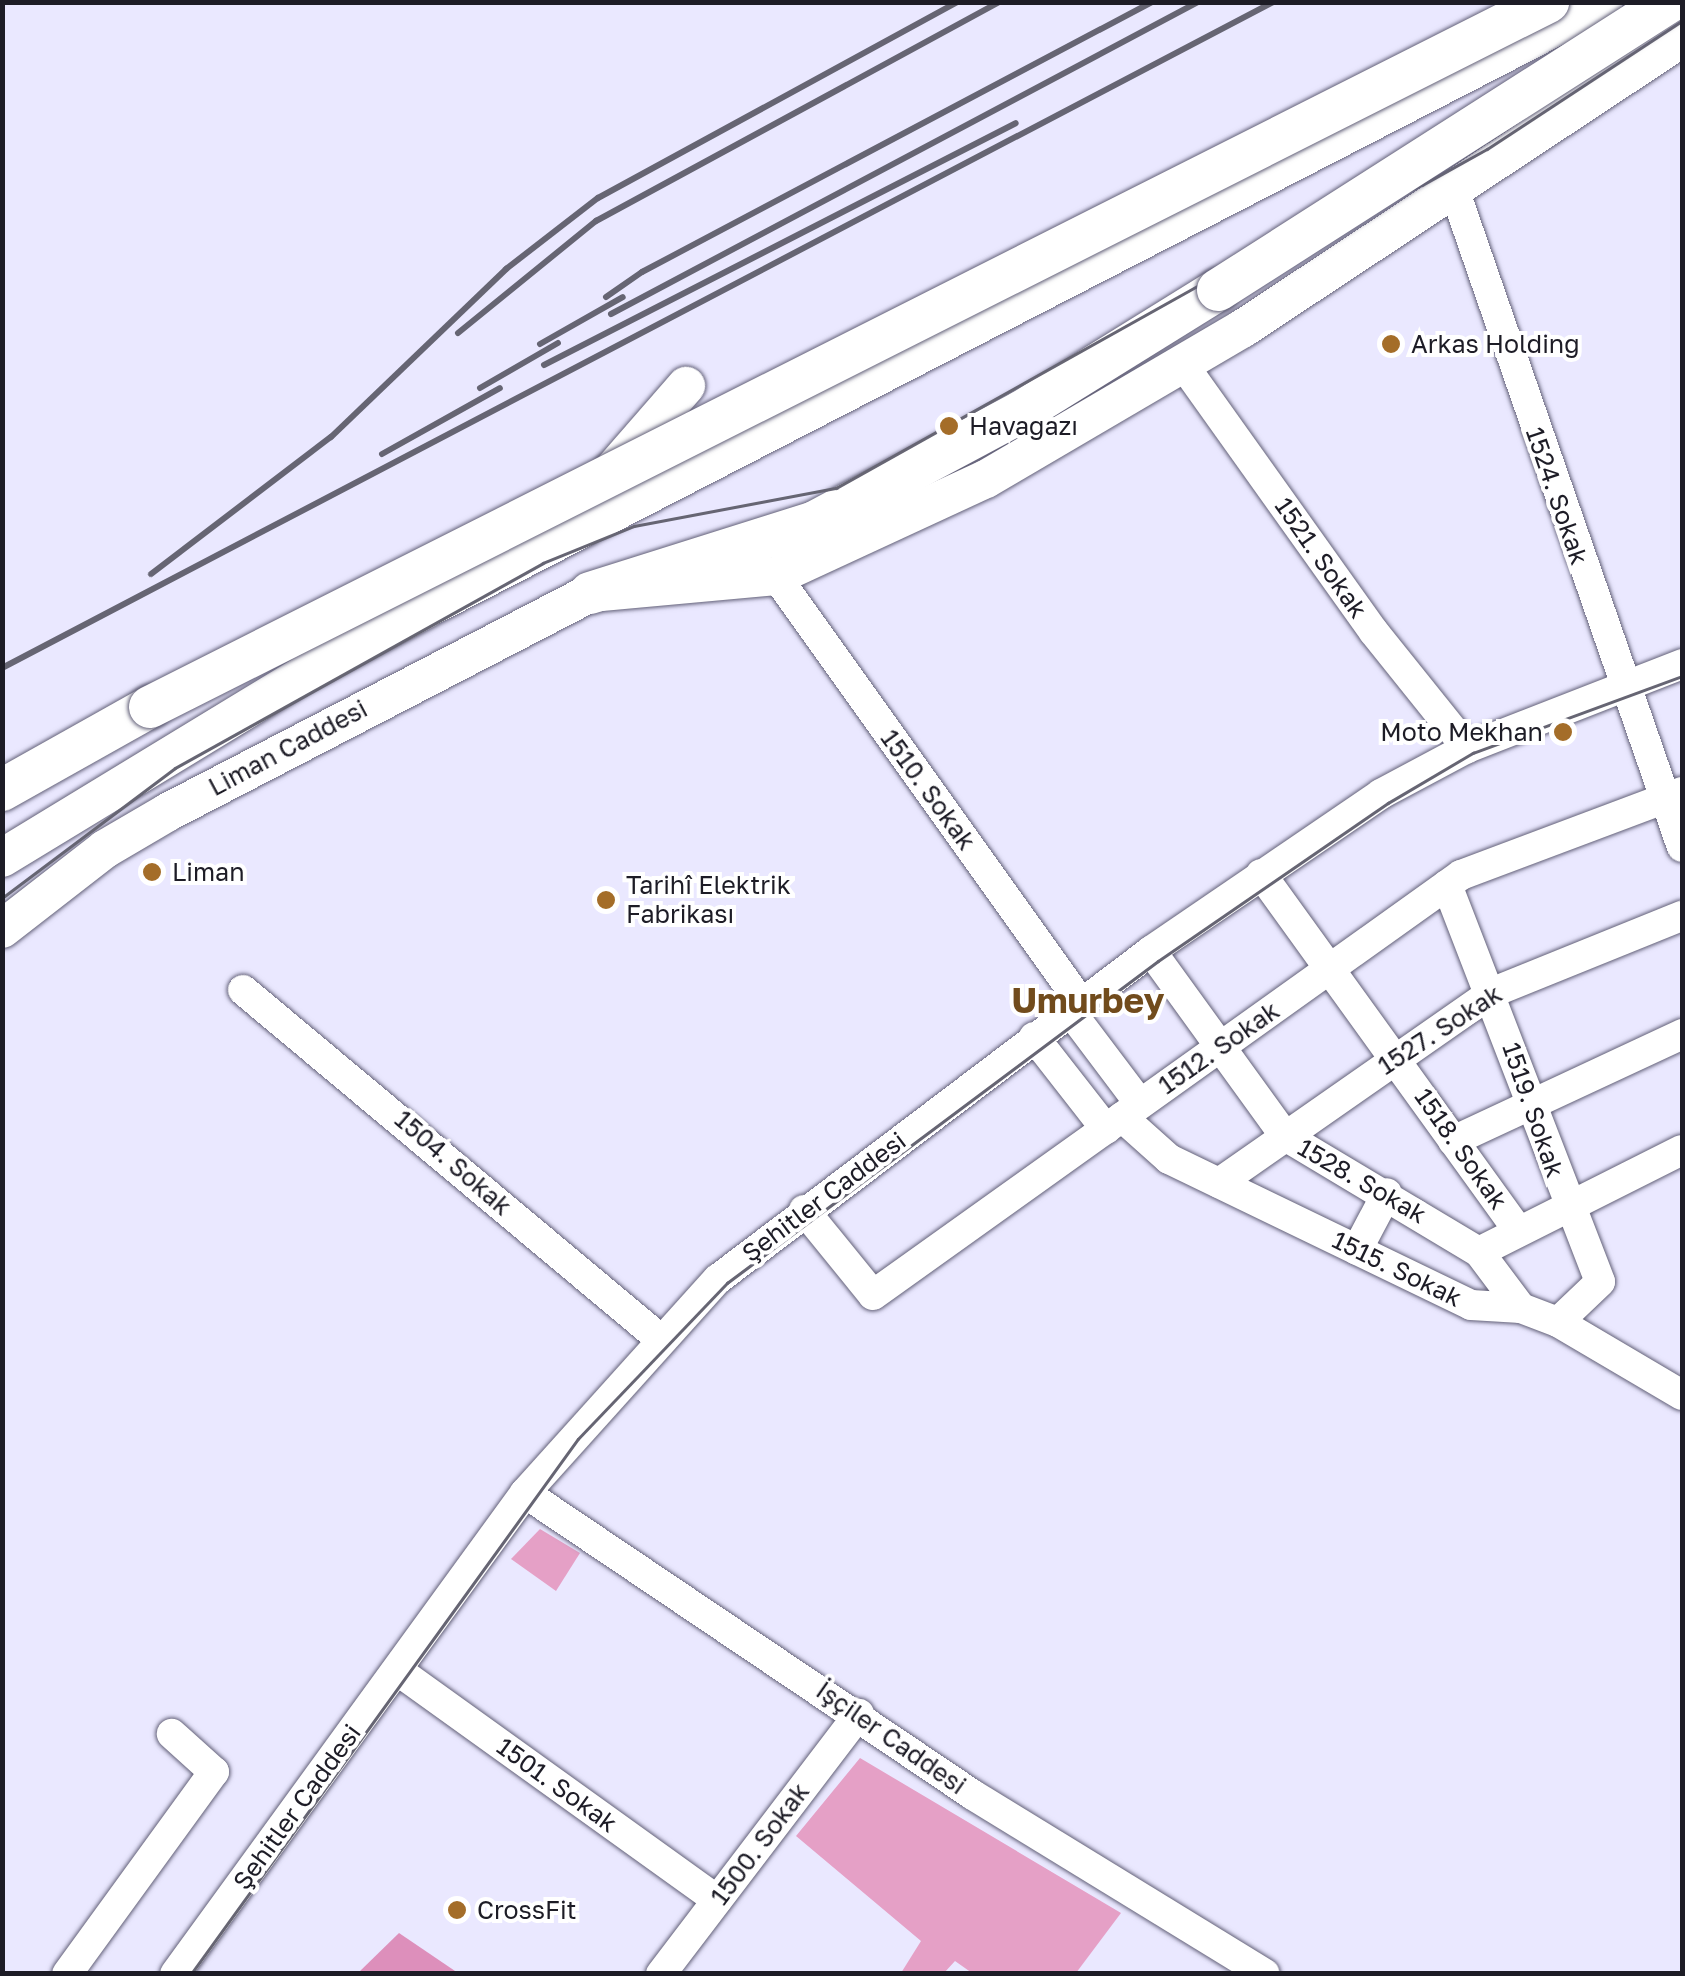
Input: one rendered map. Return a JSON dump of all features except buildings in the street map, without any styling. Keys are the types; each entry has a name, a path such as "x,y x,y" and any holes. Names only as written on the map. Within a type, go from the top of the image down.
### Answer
{"highway":[{"path":"2,790 150,707 1548,2"},
{"path":"590,594 815,522 1070,384 1669,2"}],"main road":[{"path":"2,858 305,674 1604,2"},
{"path":"590,594 776,576 986,479 1455,192 1682,38"},
{"path":"548,546 686,386"},
{"name":"Liman Caddesi","path":"2,929 106,850 168,812 590,594"}],"street":[{"name":"1524. Sokak","path":"1455,192 1621,684 1674,795 1682,847"},
{"name":"1521. Sokak","path":"1182,362 1374,632 1467,748"},
{"name":"1510. Sokak","path":"776,576 1076,1007 1123,1117"},
{"name":"Şehitler Caddesi","path":"175,1974 524,1493 660,1338 718,1279 804,1210 1151,951 1381,794 1467,748 1621,684 1682,664"},
{"name":"1512. Sokak","path":"804,1210 873,1294 1446,885 1674,795"},
{"name":"1518. Sokak","path":"1261,874 1398,1056 1518,1230"},
{"name":"1519. Sokak","path":"1446,885 1491,994 1567,1207 1600,1282 1558,1322"},
{"name":"1527. Sokak","path":"1219,1184 1491,994 1682,916"},
{"name":"1528. Sokak","path":"1151,951 1285,1136 1388,1193 1479,1252 1522,1308"},
{"name":"1504. Sokak","path":"244,990 660,1338"},
{"path":"1453,1141 1682,1034"},
{"name":"1515. Sokak","path":"1034,1037 1169,1159 1471,1305 1522,1308 1558,1322 1682,1395"},
{"path":"1479,1252 1682,1150"},
{"path":"1357,1250 1388,1193"},
{"name":"İşçiler Caddesi","path":"524,1493 859,1714 974,1795 1265,1974"},
{"name":"1501. Sokak","path":"397,1670 717,1900"},
{"name":"1500. Sokak","path":"661,1974 859,1714"},
{"path":"67,1974 214,1772 172,1734"}],"shaded area":[{"path":"540,1529 580,1553 556,1591 511,1559"},
{"path":"860,1758 1121,1913 1076,1973 972,1973 955,1961 944,1973 901,1973 921,1941 796,1836"},
{"path":"399,1933 458,1973 358,1973"}],"tram line":[{"path":"2,898 175,768 543,563 634,526 836,488 1245,259 1422,185 1487,149 1682,21"},
{"path":"191,1974 578,1439 727,1283 1158,961 1388,803 1473,753 1682,676"}],"railway":[{"path":"151,574 331,437 506,269 598,198 957,2"},
{"path":"458,333 596,221 999,2"},
{"path":"606,297 642,272 1152,2"},
{"path":"611,314 1198,2"},
{"path":"2,668 1273,2"},
{"path":"544,365 1016,123"},
{"path":"540,344 623,297"},
{"path":"480,388 558,343"},
{"path":"382,454 500,388"}],"place":[{"name":"Arkas Holding","path":"1391,344"},
{"name":"Havagazı","path":"949,426"},
{"name":"Moto Mekhan","path":"1563,732"},
{"name":"Liman","path":"152,872"},
{"name":"Tarihî Elektrik Fabrikası","path":"606,900"},
{"name":"CrossFit","path":"457,1910"}],"district":[{"name":"Umurbey","path":"1088,1000"}]}
